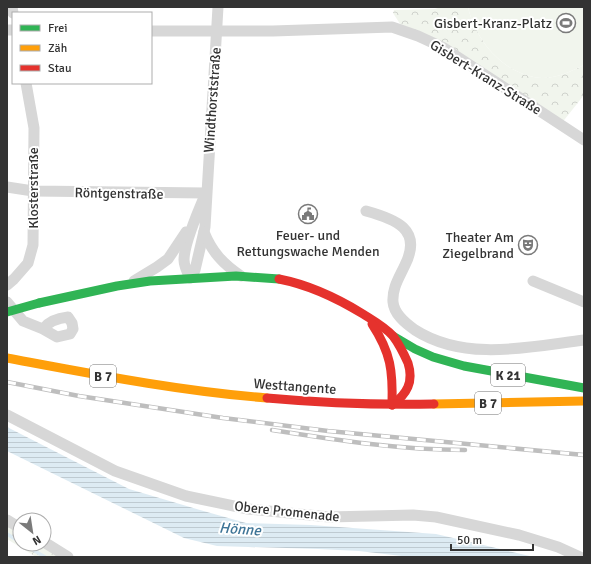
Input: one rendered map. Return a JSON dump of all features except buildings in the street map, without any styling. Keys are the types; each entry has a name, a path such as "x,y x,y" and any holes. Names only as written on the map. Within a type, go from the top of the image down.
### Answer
{"main road":[{"name":"K 21","path":"7,312 102,288 130,283 190,278 241,276 296,282 322,291 346,303 387,329 393,336 406,360 411,374 411,380 408,390 392,405"},
{"name":"K 21","path":"366,316 384,343 390,360 392,405"},
{"name":"K 21","path":"393,336 415,349 434,357 464,366 584,388"},
{"name":"Westtangente","path":"7,358 98,375 228,395 302,402 392,405 584,401"}],"street":[{"name":"Windthorststraße","path":"190,278 195,270 204,232 218,7"},
{"name":"Gisbert-Kranz-Straße","path":"152,31 273,31 392,26 444,48 584,140"},
{"name":"Klosterstraße","path":"7,285 28,263 32,245 34,128 26,84"},
{"name":"Röntgenstraße","path":"7,188 33,191 206,193"},
{"name":"Windthorststraße","path":"190,278 186,270 184,258 195,218 206,193"},
{"path":"366,211 393,220 402,226 408,234 411,244 411,251 395,283 393,302 395,311 407,325 426,337 446,344 489,350 584,340"},
{"name":"Windthorststraße","path":"130,283 157,268 168,259 195,218"},
{"name":"Windthorststraße","path":"204,232 210,247 218,258 241,276"},
{"path":"533,282 584,302"},
{"path":"7,302 23,321 43,329"},
{"name":"Obere Promenade","path":"7,415 115,471 186,496 248,509 329,517 413,515 436,517 520,535 558,547 580,557"},
{"path":"52,547 68,557"}],"green space":[{"path":"441,7 468,7 472,20 485,44 494,55 516,71 529,76 548,78 564,74 584,65 584,95 561,124 404,30 393,13 394,10 435,9"},
{"path":"468,7 584,7 584,65 564,74 548,78 529,76 516,71 494,55 485,44 472,20"},
{"path":"7,521 12,524 12,542 7,539"},
{"path":"52,549 65,557 36,557 28,552 52,552"}],"water":[{"name":"Hönne","path":"7,427 129,489 246,523 311,525 436,534 534,557 410,557 359,551 217,546 184,538 7,451"}],"waterway":[{"path":"7,534 12,537"},
{"path":"37,552 45,557"}],"railway":[{"path":"7,382 79,396 223,418 328,431 584,455"},
{"path":"272,430 344,441 392,446 441,450 465,450"}],"traffic: fast":[{"path":"39,303 117,286 150,281 236,276 279,279"},
{"path":"7,312 39,303"},
{"path":"393,336 415,349 433,357 464,366 584,388"}],"traffic: slow":[{"path":"7,358 104,376 201,391 267,398"},
{"path":"434,404 584,401"}],"traffic: jam":[{"path":"279,279 312,288 333,297 375,322 393,336 408,363 410,370 410,382 402,396 392,405"},
{"path":"372,324 383,344 390,363 392,405"},
{"path":"267,398 350,403 434,404"}],"place":[{"name":"Gisbert-Kranz-Platz","path":"566,23"},
{"name":"Feuer- und Rettungswache Menden","path":"308,214"},
{"name":"Theater Am Ziegelbrand","path":"528,245"}]}
